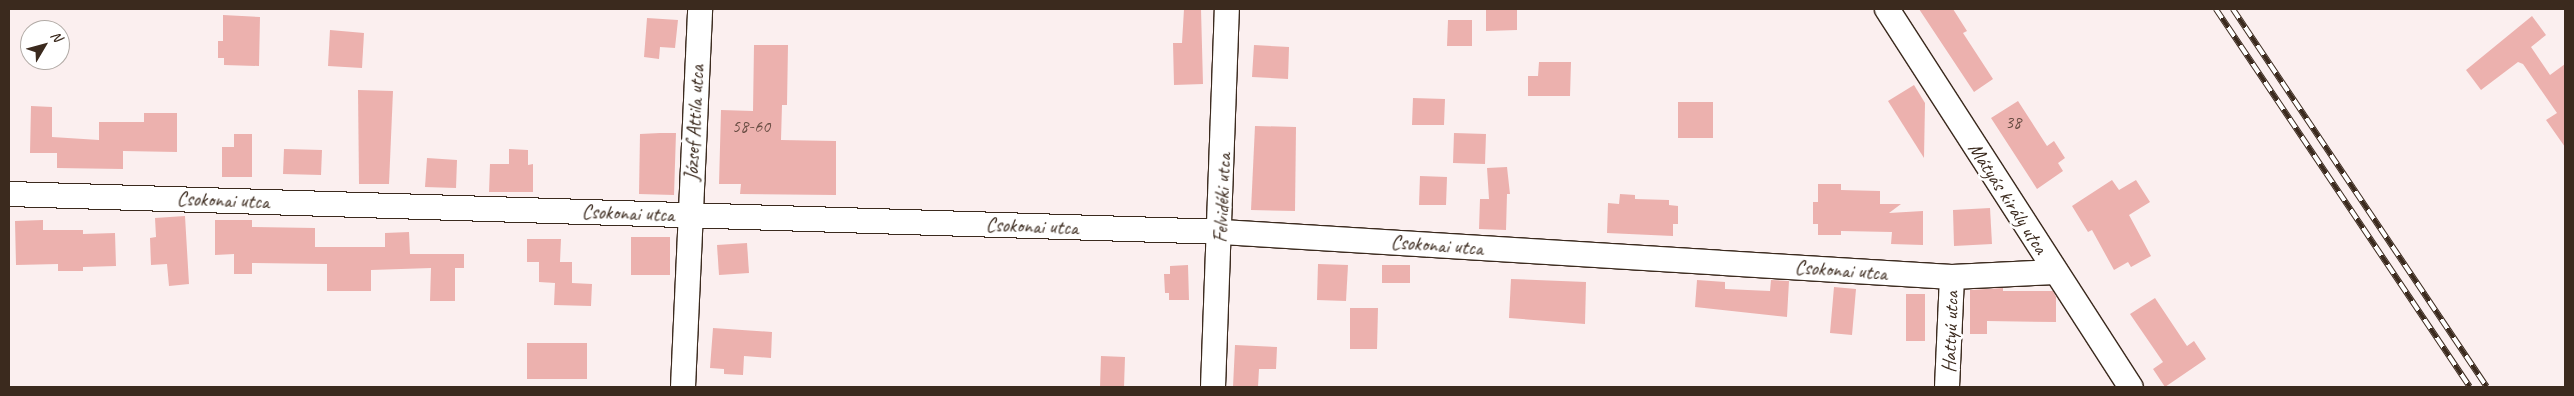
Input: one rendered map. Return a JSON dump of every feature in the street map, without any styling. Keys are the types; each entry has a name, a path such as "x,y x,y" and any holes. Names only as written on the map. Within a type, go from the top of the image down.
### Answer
{"street":[{"name":"József Attila utca","path":"683,387 700,9"},
{"name":"Felvidéki utca","path":"1213,387 1222,232 1227,9"},
{"name":"Mátyás király utca","path":"1887,9 2131,387"},
{"name":"Csokonai utca","path":"9,194 1222,232 1952,277 2055,272"},
{"name":"Hattyú utca","path":"1947,387 1952,277"}],"building":[{"path":"1184,9 1201,9 1203,84 1174,85 1173,43 1182,43"},
{"path":"1486,9 1517,9 1517,30 1486,31"},
{"path":"1919,9 1953,9 1967,31 1963,33 1993,79 1974,92"},
{"path":"223,15 260,17 259,66 224,65 224,58 218,58 218,41 223,41"},
{"path":"2532,16 2546,35 2531,47 2550,75 2565,64 2565,147 2546,120 2557,113 2523,64 2518,62 2481,90 2466,70"},
{"path":"647,18 678,20 675,48 660,47 659,59 644,57"},
{"path":"1448,20 1472,20 1472,46 1447,46"},
{"path":"330,30 364,33 362,68 328,66"},
{"path":"754,45 788,45 787,105 782,105 781,140 836,141 836,195 740,194 741,184 719,184 721,110 753,111"},
{"path":"1254,45 1289,47 1288,79 1252,77"},
{"path":"1539,62 1571,62 1570,96 1528,96 1528,76 1538,76"},
{"path":"1914,85 1925,103 1924,158 1888,101"},
{"path":"358,90 393,91 389,184 359,184"},
{"path":"1413,98 1445,99 1444,125 1412,125"},
{"path":"2018,101 2047,146 2054,141 2065,158 2058,163 2063,171 2037,189 1991,118"},
{"path":"1678,102 1713,102 1713,138 1678,138"},
{"path":"31,106 52,107 52,137 99,140 99,122 144,122 144,113 177,113 177,152 123,151 123,169 57,168 57,153 30,153"},
{"path":"1255,126 1296,127 1295,211 1251,210"},
{"path":"676,133 674,195 639,194 640,134"},
{"path":"1454,133 1486,134 1485,164 1453,163"},
{"path":"234,134 252,134 252,177 222,177 222,147 234,147"},
{"path":"284,149 322,150 321,175 283,174"},
{"path":"509,149 528,150 528,165 533,164 533,192 489,192 490,164 509,164"},
{"path":"427,158 457,160 456,188 425,187"},
{"path":"1507,167 1510,194 1507,194 1506,230 1479,229 1480,199 1489,199 1487,168"},
{"path":"1420,176 1447,177 1446,205 1419,205"},
{"path":"2112,180 2119,190 2136,180 2150,202 2129,215 2151,256 2131,267 2128,262 2114,270 2092,230 2088,232 2072,206"},
{"path":"1818,184 1841,184 1841,190 1880,191 1880,204 1901,204 1889,213 1923,211 1923,245 1891,244 1892,232 1841,231 1841,235 1818,235 1818,224 1813,224 1813,202 1818,202"},
{"path":"1620,194 1635,195 1635,199 1669,200 1669,205 1678,206 1678,224 1673,224 1673,236 1607,233 1608,203 1619,204"},
{"path":"1990,208 1992,244 1954,246 1953,210"},
{"path":"185,216 189,284 169,286 167,264 151,265 150,238 156,237 155,218"},
{"path":"43,220 43,230 83,230 83,234 115,233 116,266 83,267 83,271 58,271 58,264 16,265 15,221"},
{"path":"215,220 252,220 252,227 315,228 315,247 385,247 385,233 409,232 410,254 464,254 464,268 455,268 455,301 430,301 431,268 371,270 371,291 327,291 327,264 252,263 252,274 234,274 234,254 215,255"},
{"path":"631,237 670,237 670,275 631,275"},
{"path":"527,239 561,239 560,262 572,262 572,283 592,284 591,306 554,305 555,283 539,282 539,262 527,262"},
{"path":"747,243 749,273 719,275 717,245"},
{"path":"1318,264 1348,265 1346,301 1317,300"},
{"path":"1188,265 1189,300 1169,300 1169,293 1165,293 1164,274 1170,274 1170,266"},
{"path":"1382,265 1410,265 1410,283 1382,283"},
{"path":"1511,279 1586,282 1585,324 1509,318"},
{"path":"1697,280 1725,282 1725,289 1770,291 1771,280 1789,281 1787,317 1695,307"},
{"path":"1834,287 1856,289 1852,335 1830,333"},
{"path":"2003,288 2003,291 2053,291 2056,297 2056,322 1987,321 1987,334 1970,334 1970,290"},
{"path":"1906,294 1925,294 1925,341 1906,341"},
{"path":"2155,298 2187,346 2194,341 2206,359 2165,387 2153,369 2163,362 2130,314"},
{"path":"1350,308 1378,308 1377,349 1350,349"},
{"path":"713,328 772,332 771,358 744,356 743,375 724,374 724,369 710,368"},
{"path":"527,343 587,343 587,379 527,379"},
{"path":"1235,345 1277,347 1276,369 1259,369 1258,387 1233,387"},
{"path":"1101,356 1125,357 1124,387 1100,387"}],"railway":[{"path":"2216,9 2470,387"},
{"path":"2233,9 2487,387"}]}
